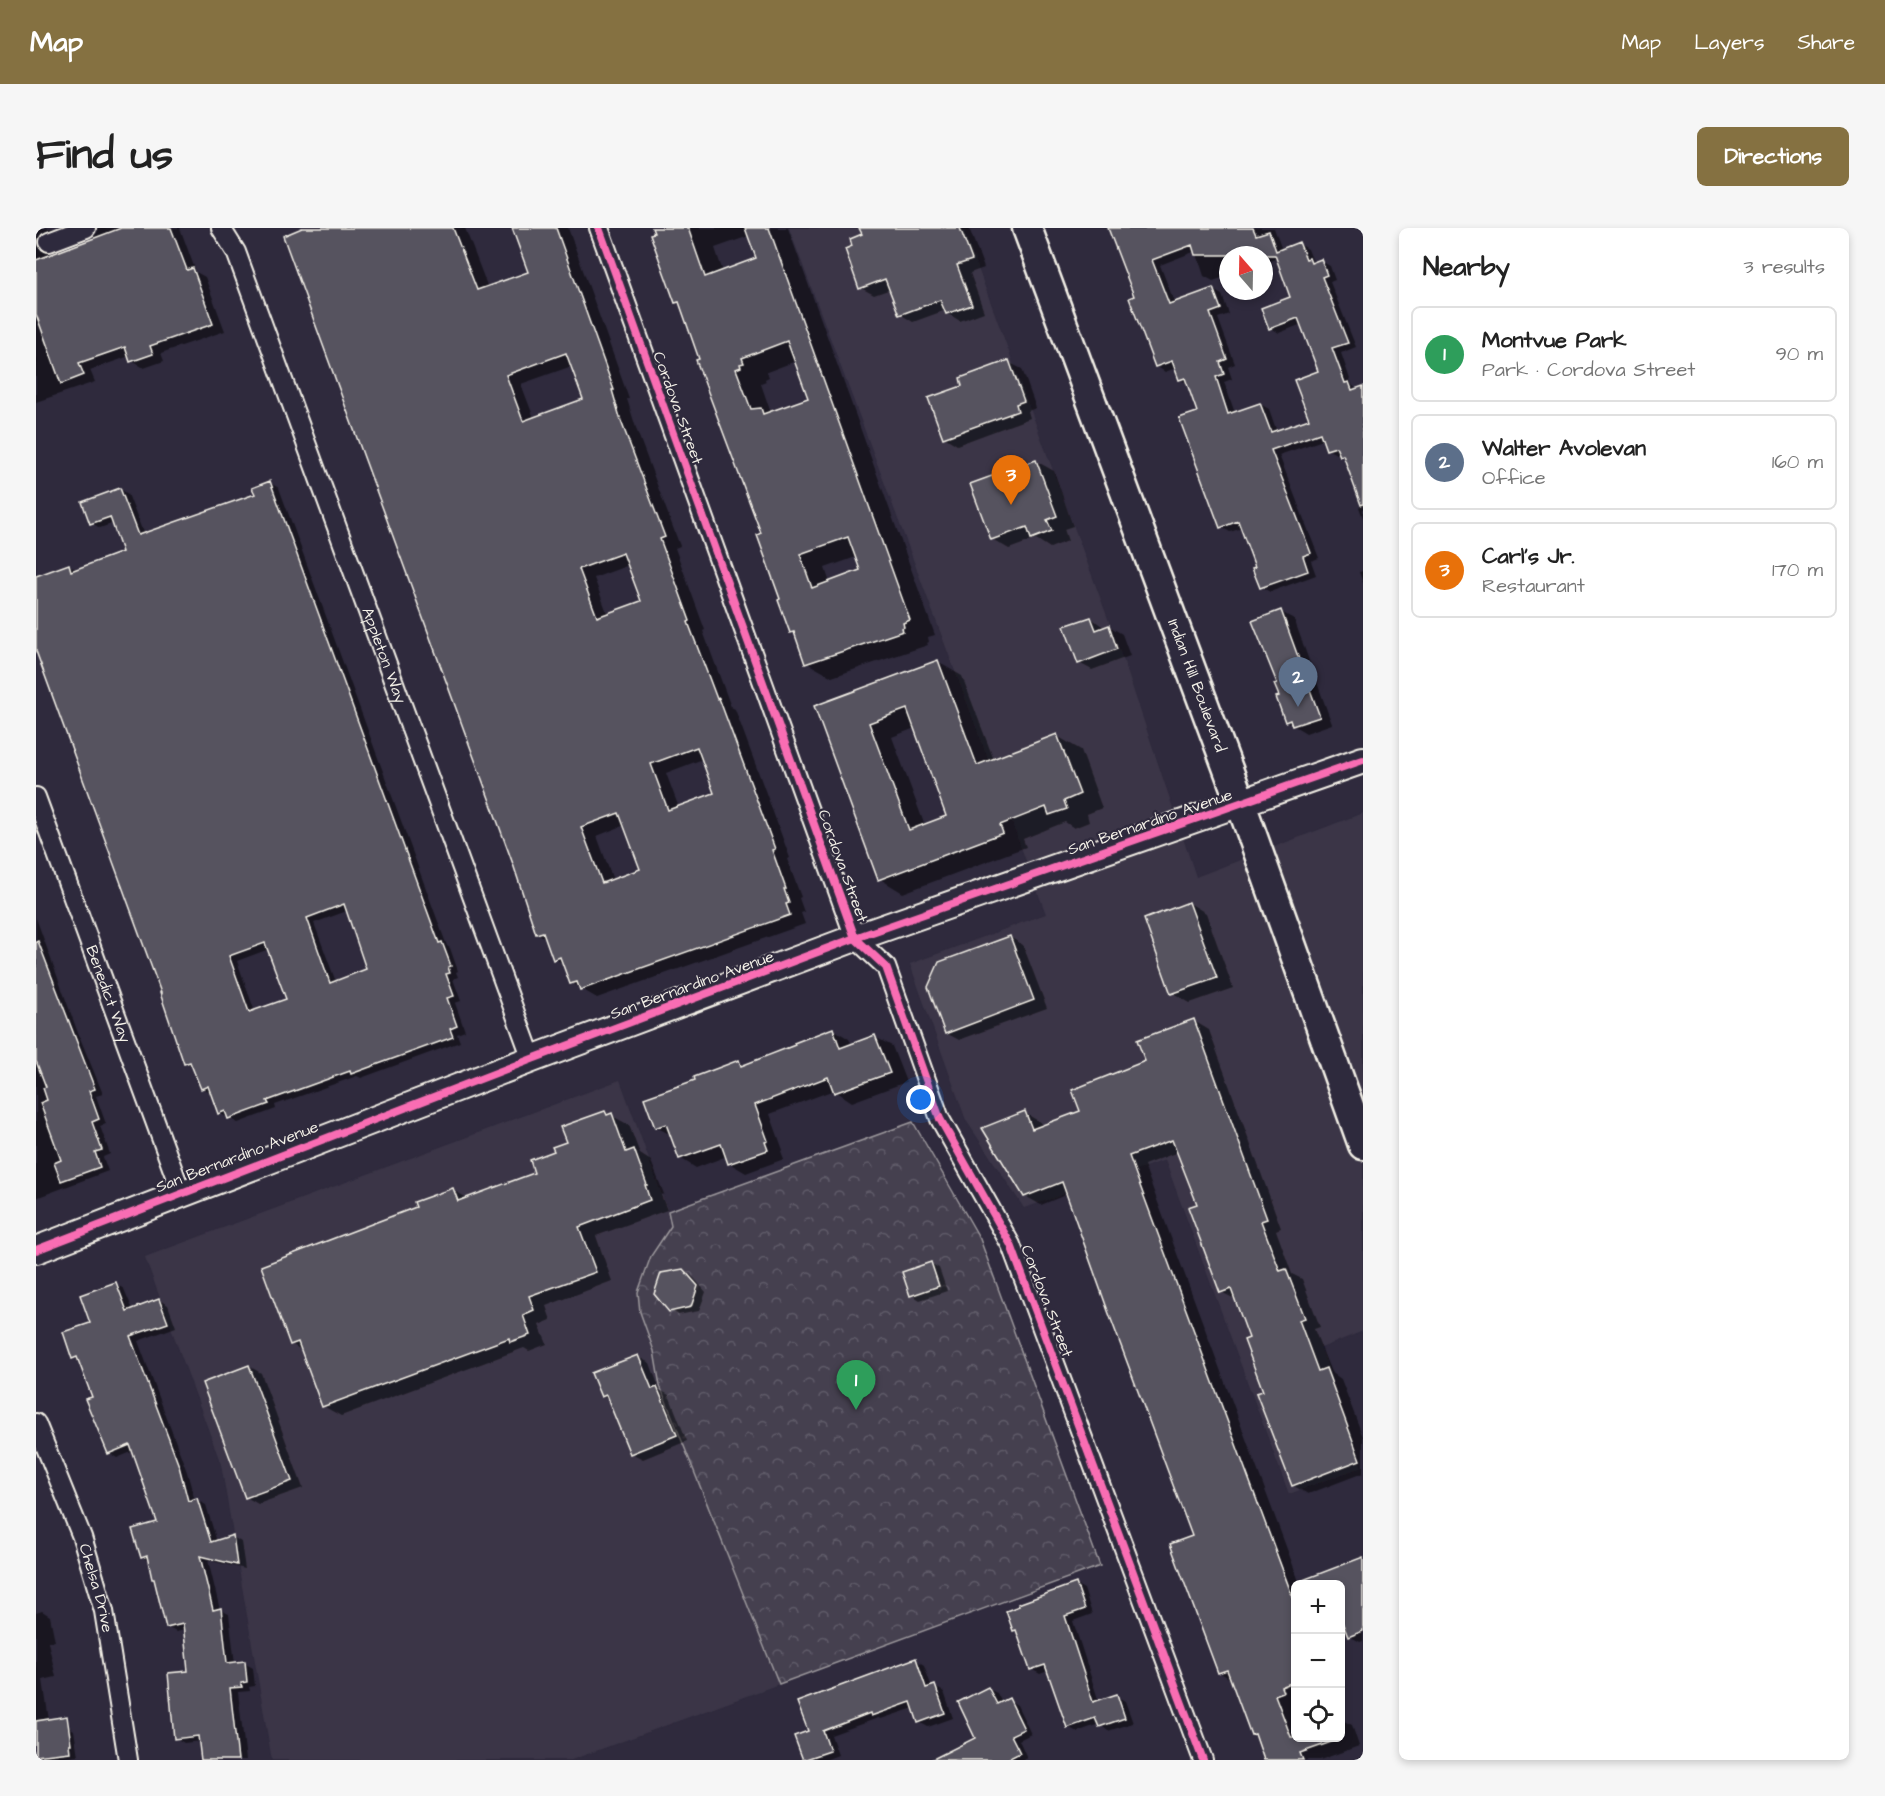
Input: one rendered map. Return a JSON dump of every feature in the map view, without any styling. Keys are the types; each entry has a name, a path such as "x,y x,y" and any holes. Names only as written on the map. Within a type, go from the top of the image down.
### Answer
{"main road":[{"name":"Indian Hill Boulevard","path":"1027,228 1241,804 1363,1145"},
{"name":"San Bernardino Avenue","path":"36,1250 182,1192 855,938 1363,760"}],"street":[{"path":"49,242 86,228"},
{"name":"Appleton Way","path":"221,228 236,252 532,1059"},
{"name":"Cordova Street","path":"599,228 855,938 886,968 940,1119 1011,1245 1203,1760"},
{"name":"Benedict Way","path":"36,797 182,1192"},
{"name":"Chelsa Drive","path":"36,1423 82,1537 104,1611 128,1760"}],"shaded area":[{"path":"789,228 963,228 1124,662 1196,877 1363,813 1363,1331 1321,1348 1362,1467 1289,1494 1165,1160 1024,1208 966,1120 910,964 1046,914"},
{"path":"620,1080 671,1220 671,1226 651,1256 641,1282 638,1292 640,1312 654,1351 660,1386 779,1684 571,1760 272,1760 221,1464 145,1257"}],"green space":[{"path":"913,1122 980,1239 1100,1566 779,1684 660,1386 654,1351 640,1312 638,1292 651,1256 671,1226 668,1211"}],"building":[{"path":"121,228 171,228 187,270 193,268 213,324 150,346 153,354 130,362 125,347 79,363 84,375 61,384 36,314 36,260"},
{"path":"302,228 453,228 477,290 528,272 512,228 556,228 614,390 612,390 621,421 665,537 660,539 690,621 688,622 775,849 772,850 786,889 784,889 789,903 786,904 790,915 580,990 577,982 570,984 560,957 553,960 543,932 536,934 513,864 283,236","holes":["566,353 583,399 523,421 506,375","623,553 641,601 597,617 579,569","697,747 714,793 668,810 651,764","619,813 640,869 602,883 581,827"]},
{"path":"652,228 688,228 705,277 756,258 745,228 769,228 910,620 903,623 903,631 805,664 794,632 790,633 778,600 780,599 757,535 761,533 696,360 699,359 679,302 675,303 650,234 654,233","holes":["787,341 808,398 763,414 761,408 751,409 736,369 744,363 742,358","848,537 860,570 812,588 800,554"]},
{"path":"859,228 960,228 972,260 957,265 972,305 946,314 940,300 899,315 885,279 859,289 845,249 852,246 850,239 862,234"},
{"path":"1108,228 1253,228 1256,235 1269,231 1276,251 1299,242 1306,259 1309,258 1311,263 1321,259 1327,275 1322,277 1348,343 1332,348 1345,383 1349,382 1352,390 1363,386 1363,504 1361,505 1343,455 1340,456 1336,447 1326,450 1320,433 1271,450 1311,553 1303,556 1308,571 1260,588 1252,568 1255,567 1238,521 1220,528 1179,418 1197,412 1185,378 1179,380 1172,361 1155,367 1129,298 1134,296","holes":["1192,245 1195,255 1219,255 1219,246 1273,246 1273,255 1275,255 1290,297 1261,308 1269,329 1298,318 1318,371 1294,380 1309,419 1271,432 1260,403 1228,414 1216,377 1224,374 1220,362 1227,359 1210,313 1221,309 1213,288 1169,304 1152,260"]},
{"path":"1009,360 1024,401 1016,404 1018,411 943,438 928,398 962,386 960,378"},
{"path":"1036,460 1057,516 1047,520 1052,531 1031,539 1027,527 991,540 970,484"},
{"path":"270,481 439,943 442,942 451,966 448,967 450,973 446,974 454,996 447,998 457,1026 450,1029 453,1037 267,1101 269,1104 228,1119 225,1111 218,1114 208,1086 201,1089 190,1062 184,1064 161,993 36,651 36,576 69,564 71,571 122,552 110,517 90,524 82,502 120,488 138,535 255,494 252,488","holes":["344,904 366,969 330,983 307,918","265,943 286,999 249,1012 229,956"]},
{"path":"1281,610 1320,717 1292,726 1290,720 1285,722 1276,697 1279,696 1274,684 1277,683 1252,621"},
{"path":"1091,617 1096,630 1109,625 1117,649 1078,664 1064,626"},
{"path":"938,660 977,765 1057,734 1080,794 1064,801 1067,809 1049,815 1046,807 1000,825 1003,833 878,880 814,706","holes":["907,709 946,816 909,830 869,723"]},
{"path":"1189,902 1217,978 1171,994 1144,919"},
{"path":"1010,936 1034,1000 945,1034 928,987 939,962"},
{"path":"38,941 95,1089 89,1091 99,1119 92,1122 102,1150 95,1152 100,1167 61,1181 54,1163 61,1160 40,1103 47,1100 43,1088 46,1087 36,1061 36,942"},
{"path":"1194,1019 1267,1219 1261,1221 1280,1271 1286,1269 1305,1318 1299,1320 1318,1371 1326,1368 1360,1460 1292,1486 1256,1393 1263,1391 1244,1340 1249,1338 1231,1289 1220,1293 1188,1207 1197,1204 1172,1140 1129,1156 1291,1593 1291,1683 1281,1687 1283,1692 1275,1695 1291,1742 1331,1742 1300,1753 1303,1760 1264,1760 1255,1734 1251,1735 1227,1670 1218,1673 1170,1544 1192,1536 1062,1182 1024,1197 982,1128 1025,1111 1032,1129 1080,1111 1072,1090 1145,1061 1137,1040"},
{"path":"833,1028 840,1048 875,1035 890,1073 834,1093 828,1077 755,1105 768,1141 765,1142 768,1150 728,1164 721,1144 679,1159 666,1124 655,1128 644,1098 695,1080 694,1077 739,1060 741,1066"},
{"path":"605,1111 607,1115 612,1113 626,1152 634,1149 650,1200 579,1227 596,1272 529,1296 534,1310 523,1315 530,1335 510,1342 509,1338 322,1407 298,1342 290,1345 261,1266 416,1207 414,1202 453,1188 458,1201 534,1173 530,1160 554,1151 552,1147 566,1142 560,1127"},
{"path":"931,1262 939,1286 910,1296 902,1272"},
{"path":"683,1269 698,1286 691,1307 669,1312 654,1294 661,1273"},
{"path":"116,1282 127,1311 159,1299 168,1323 130,1336 179,1466 188,1501 197,1498 211,1542 233,1535 237,1565 200,1556 213,1610 221,1608 227,1663 245,1661 247,1682 241,1683 242,1687 230,1688 238,1760 201,1760 198,1736 174,1739 168,1673 188,1671 183,1624 166,1628 147,1556 141,1558 132,1529 157,1522 130,1445 108,1454 85,1399 92,1397 77,1357 72,1359 63,1332 90,1323 80,1295"},
{"path":"638,1355 652,1389 657,1387 677,1435 630,1454 606,1395 601,1397 591,1373"},
{"path":"249,1365 292,1481 245,1498 202,1383"},
{"path":"1363,1557 1363,1631 1348,1637 1345,1629 1345,1580 1303,1580"},
{"path":"1076,1583 1085,1609 1065,1616 1093,1702 1117,1694 1125,1718 1099,1727 1095,1718 1067,1728 1045,1665 1030,1670 1016,1630 1013,1631 1006,1611 1019,1606 1018,1604"},
{"path":"916,1658 926,1688 935,1685 945,1713 918,1723 911,1702 871,1716 870,1713 823,1731 830,1751 803,1760 794,1736 808,1731 797,1702"},
{"path":"988,1687 997,1704 1009,1698 1024,1729 1011,1735 1020,1753 1006,1760 931,1760 975,1738 958,1702"},
{"path":"67,1716 70,1752 36,1756 36,1721"}],"cycle path":[{"path":"599,228 855,938 886,967 940,1119 1011,1245 1203,1760"},
{"path":"36,1250 532,1059 855,938 1363,760"}],"place":[{"name":"Carl's Jr.","path":"1011,505"},
{"name":"Walter Avolevan","path":"1298,707"},
{"name":"Montvue Park","path":"856,1410"}]}
